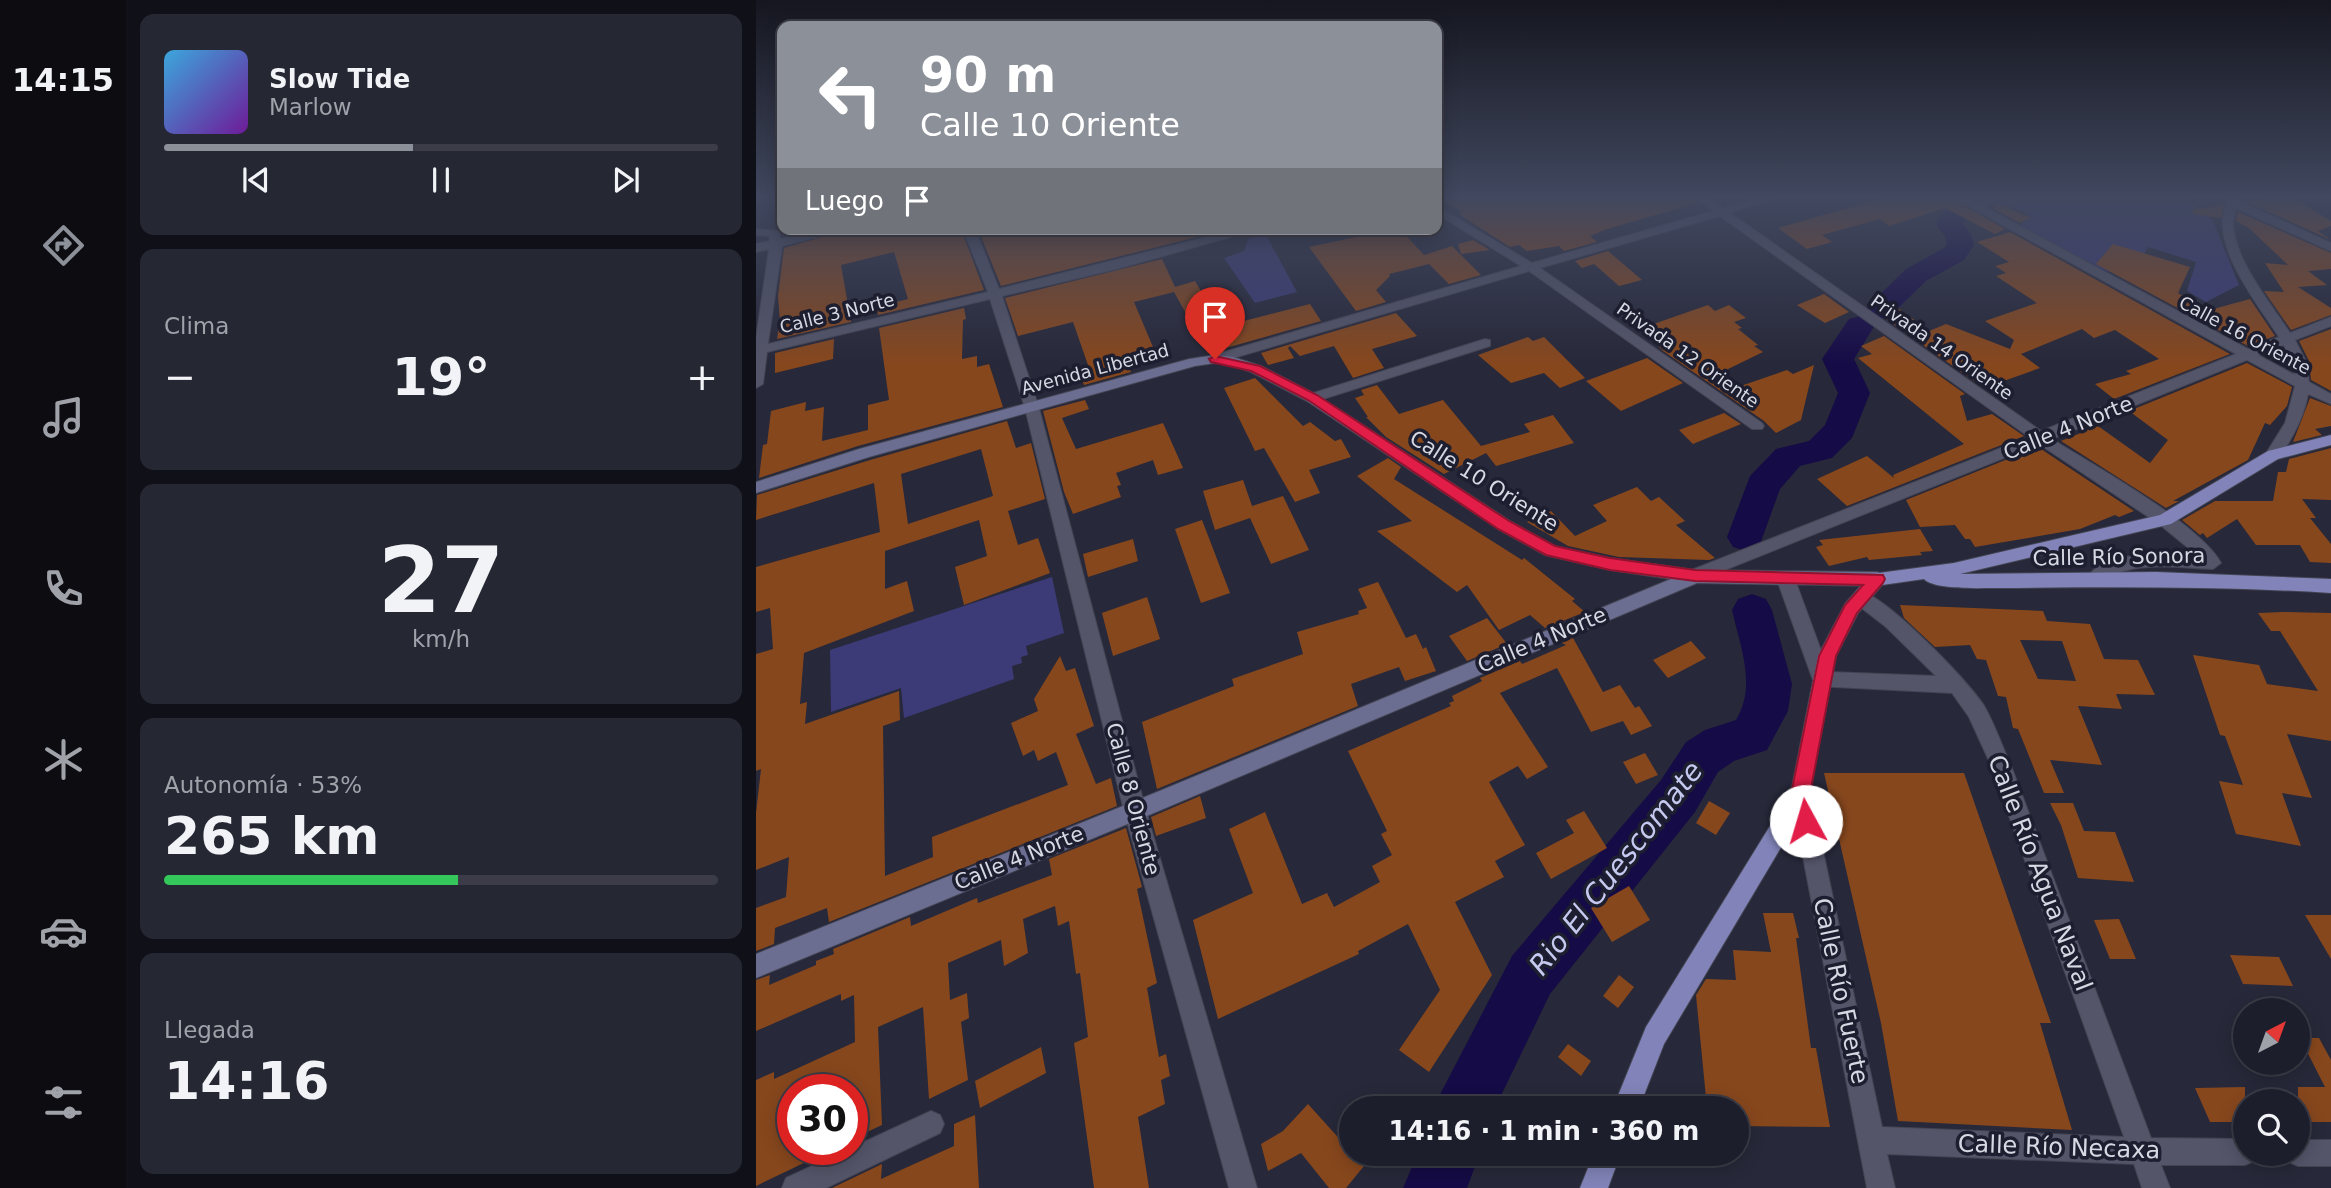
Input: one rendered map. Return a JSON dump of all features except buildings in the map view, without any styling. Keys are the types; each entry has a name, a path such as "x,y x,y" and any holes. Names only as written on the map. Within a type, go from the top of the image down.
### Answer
{"main road":[{"name":"Calle 10 Oriente","path":"1215,359 1255,369 1312,398 1504,525 1551,551 1610,564 1695,576 1878,579"},
{"name":"Avenida Libertad","path":"756,488 864,453 1194,362 1215,359"},
{"path":"1631,1096 1655,1035 1801,794 1822,680 1833,641 1851,609 1878,579 1954,569 2165,520 2273,455 2331,440"},
{"name":"Calle Río Sonora","path":"1908,575 1973,583 2095,579 2230,579 2331,586"},
{"name":"Calle 4 Norte","path":"756,966 1135,811 1695,576"},
{"path":"1594,1188 1603,1166"}],"street":[{"path":"756,384 773,253"},
{"name":"Calle 8 Oriente","path":"979,253 1032,408 1135,811 1238,1186"},
{"name":"Calle 3 Norte","path":"759,350 1160,253"},
{"name":"Privada 12 Oriente","path":"1509,253 1757,426"},
{"name":"Avenida Libertad","path":"1215,359 1572,253"},
{"name":"Privada 14 Oriente","path":"1779,253 2042,439 2165,520 2206,553 2213,564 2126,562 2105,569 2095,579"},
{"name":"Calle 16 Oriente","path":"2060,253 2331,400"},
{"path":"2235,253 2250,285 2300,362 2302,385 2291,431 2273,455"},
{"name":"Calle 4 Norte","path":"1695,576 2331,321"},
{"path":"1312,398 1485,343"},
{"path":"1785,577 1822,680 1957,685"},
{"name":"Calle Río Agua Naval","path":"1861,598 1892,622 1957,685 1977,712 2000,763 2156,1188"},
{"name":"Calle Río Fuerte","path":"1801,794 1881,1188"},
{"path":"796,1188 931,1124"},
{"name":"Calle Río Necaxa","path":"1872,1140 2233,1152"},
{"path":"2310,1153 2331,1153"}],"shaded area":[{"path":"1237,253 1276,253 1297,292 1255,303 1224,258"},
{"path":"2072,253 2144,253 2132,275 2106,271"},
{"path":"2169,253 2226,253 2239,285 2206,302 2187,291 2196,262"},
{"path":"1052,577 1064,633 1026,646 1028,655 1021,657 1022,663 1012,666 1014,679 904,718 901,688 831,712 830,650"}],"waterway":[{"name":"Rio El Cuescomate","path":"1880,310 1916,275 1954,253"},
{"name":"Rio El Cuescomate","path":"1746,537 1763,485 1788,457 1820,450 1840,430 1854,393 1838,359 1860,325"},
{"name":"Rio El Cuescomate","path":"1469,1096 1531,975 1678,796 1702,757 1721,744 1751,736 1766,711 1770,684 1752,610"},
{"name":"Rio El Cuescomate","path":"1435,1188 1444,1166"}],"route":[{"path":"1215,359 1255,369 1312,398 1504,525 1551,551 1610,564 1695,576 1832,576 1878,579 1851,609 1827,656 1801,794 1806,821"}]}
